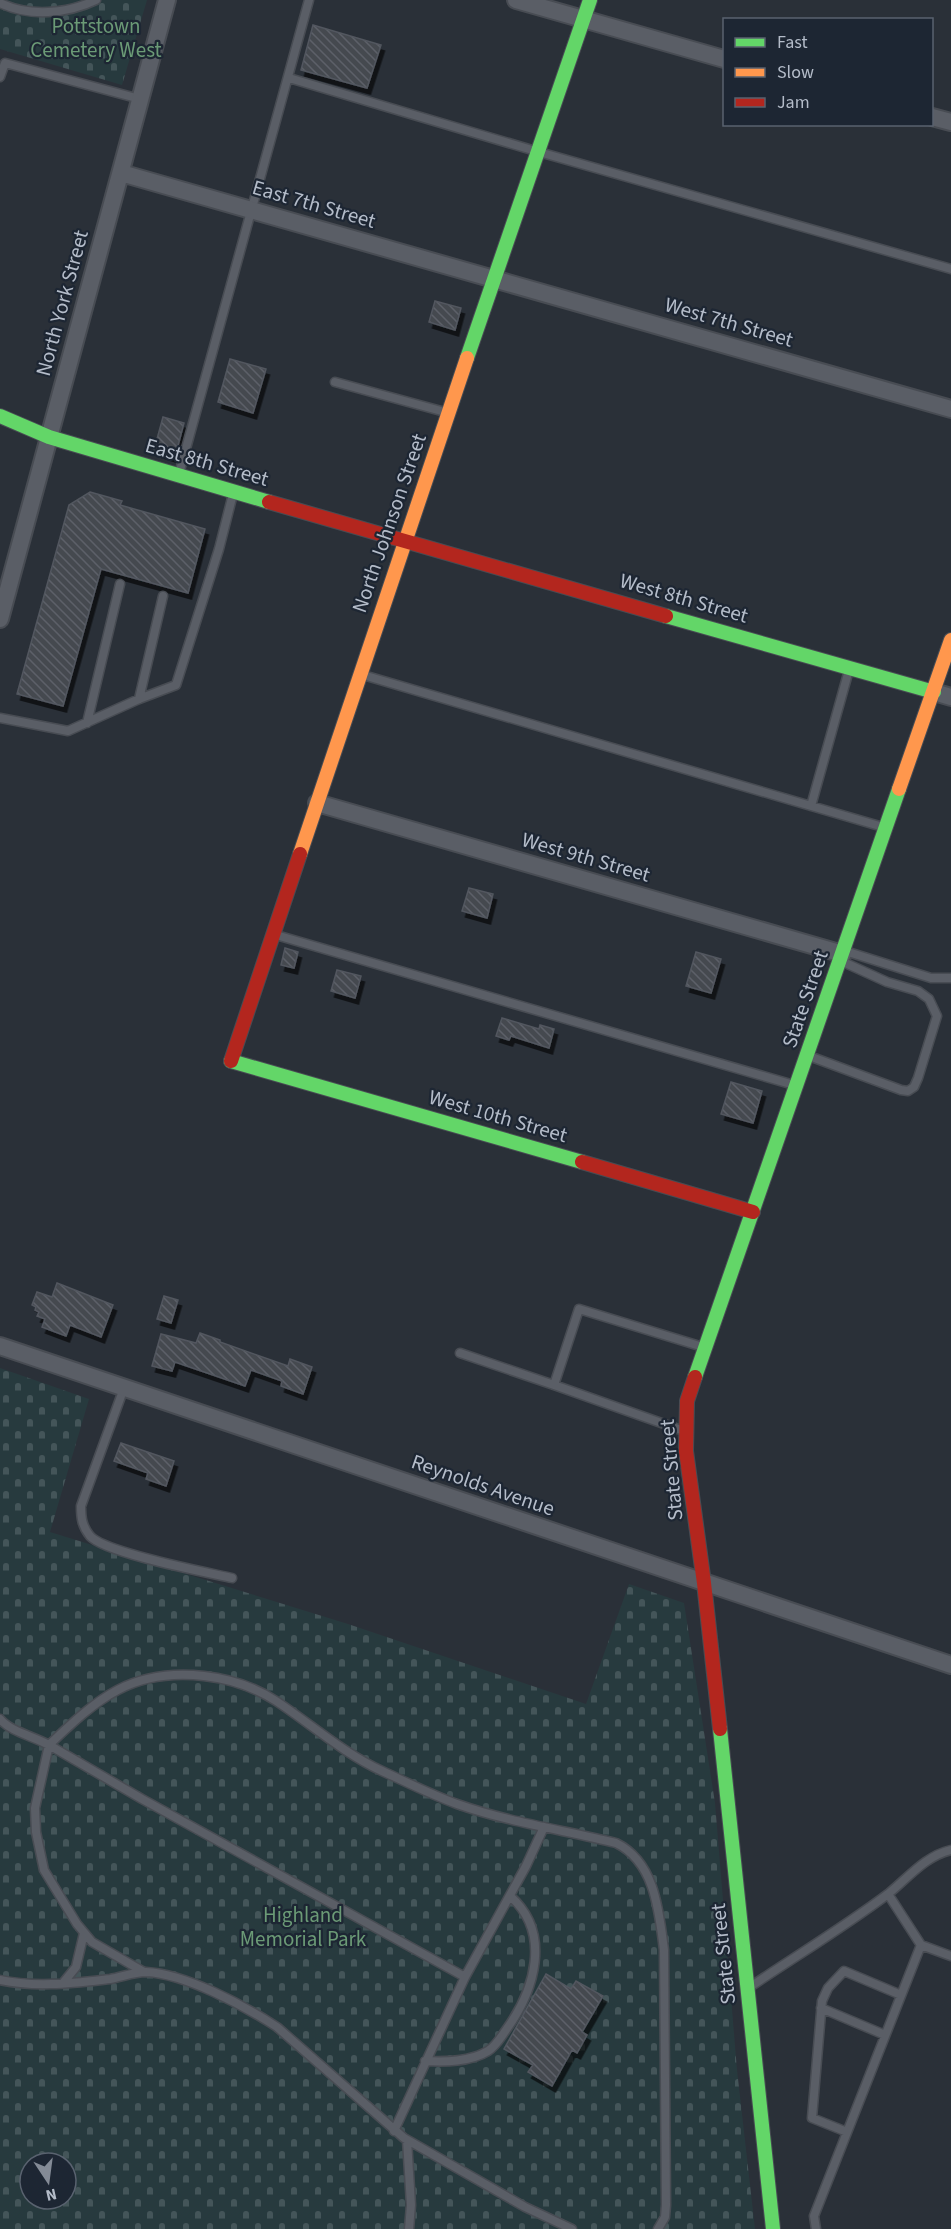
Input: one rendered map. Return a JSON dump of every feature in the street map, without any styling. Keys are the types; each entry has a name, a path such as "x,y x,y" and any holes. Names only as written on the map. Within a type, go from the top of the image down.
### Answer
{"street":[{"name":"North York Street","path":"0,619 167,0"},
{"path":"516,0 723,59"},
{"name":"North Johnson Street","path":"231,1061 404,541 590,0"},
{"path":"933,117 951,122"},
{"name":"East 7th Street","path":"121,173 495,279"},
{"name":"West 7th Street","path":"495,279 951,409"},
{"name":"East 8th Street","path":"0,416 49,437 404,541"},
{"name":"West 8th Street","path":"404,541 951,697"},
{"name":"State Street","path":"773,2229 704,1583 686,1451 687,1401 951,640"},
{"name":"West 9th Street","path":"317,803 842,955"},
{"name":"West 10th Street","path":"231,1061 753,1212"},
{"name":"Reynolds Avenue","path":"0,1346 951,1665"}],"lane":[{"path":"0,3 36,12 66,10 96,0"},
{"path":"179,475 309,0"},
{"path":"0,77 4,63 140,99"},
{"path":"289,78 538,152 951,269"},
{"path":"335,382 448,412"},
{"path":"0,718 68,731 176,685 219,549 233,491"},
{"path":"87,723 120,584"},
{"path":"139,699 162,596"},
{"path":"811,806 850,668"},
{"path":"360,674 887,828"},
{"path":"273,934 797,1086"},
{"path":"842,955 931,978 951,978"},
{"path":"808,1055 901,1090 908,1091 914,1087 918,1078 936,1016 929,999 918,991 887,982 842,955"},
{"path":"554,1385 579,1309 706,1347"},
{"path":"460,1353 687,1432"},
{"path":"124,1388 81,1506 81,1522 91,1538 118,1551 232,1578"},
{"path":"572,2229 525,2207 407,2140 394,2131 290,2037 260,2016 197,1985 144,1972 102,1949 84,1934 55,1890 44,1870 40,1856 35,1808 49,1745 91,1706 110,1693 132,1683 153,1676 175,1674 224,1678 244,1683 260,1691 364,1762 455,1803 623,1846 643,1866 649,1878 657,1902 665,1964 665,2217 658,2229"},
{"path":"2,1723 33,1736 150,1804 465,1977"},
{"path":"394,2131 465,1977 510,1896 544,1827"},
{"path":"748,1988 888,1894 922,1864 939,1853 951,1850"},
{"path":"888,1894 921,1945 951,1956"},
{"path":"425,2061 462,2059 488,2051 498,2042 516,2017 528,1990 536,1956 529,1920 522,1906 510,1896"},
{"path":"63,1983 76,1967 84,1934"},
{"path":"816,2229 814,2216 921,1945"},
{"path":"847,2132 812,2118 821,2008 828,1988 844,1971 902,1995"},
{"path":"0,1980 14,1983 63,1983 144,1972"},
{"path":"821,2008 885,2035"},
{"path":"407,2140 411,2205 409,2229"}],"green space":[{"name":"Pottstown Cemetery West","path":"0,0 147,0 122,85 0,49"},
{"name":"Highland Memorial Park","path":"0,1368 89,1399 50,1532 348,1624 586,1704 629,1584 684,1603 715,1803 737,2070 755,2229 0,2229"}],"building":[{"path":"313,25 381,45 367,88 301,70"},
{"path":"435,301 461,308 455,330 429,322"},
{"path":"230,359 266,369 253,413 218,402"},
{"path":"163,417 184,423 175,457 154,450"},
{"path":"90,492 122,501 120,505 205,529 188,593 101,569 63,706 17,694 69,505"},
{"path":"469,888 493,894 487,918 462,911"},
{"path":"285,948 298,952 294,968 281,965"},
{"path":"696,952 721,959 711,993 686,986"},
{"path":"337,970 361,976 355,998 331,991"},
{"path":"502,1018 539,1029 540,1025 554,1029 549,1048 511,1036 509,1040 496,1036"},
{"path":"731,1082 762,1091 753,1123 721,1114"},
{"path":"57,1283 113,1305 101,1337 70,1325 66,1336 42,1327 45,1319 37,1316 39,1312 32,1305 37,1292 52,1297"},
{"path":"164,1296 178,1300 171,1323 157,1319"},
{"path":"200,1333 288,1366 290,1359 312,1367 303,1394 281,1386 282,1381 251,1370 245,1386 175,1362 172,1371 152,1366 161,1334 196,1343"},
{"path":"121,1443 174,1461 166,1486 146,1479 148,1473 114,1461"},
{"path":"546,1974 571,1989 576,1981 603,1996 582,2032 587,2035 577,2053 572,2050 552,2086 528,2072 533,2065 504,2049"}],"traffic: fast":[{"path":"467,358 590,0"},
{"path":"0,416 49,437 269,502"},
{"path":"666,616 934,692"},
{"path":"695,1377 899,789"},
{"path":"231,1061 582,1162"},
{"path":"720,1729 773,2229"}],"traffic: slow":[{"path":"300,854 467,358"},
{"path":"899,789 951,640"}],"traffic: jam":[{"path":"269,502 666,616"},
{"path":"231,1061 300,854"},
{"path":"582,1162 753,1212"},
{"path":"695,1377 687,1401 686,1451 704,1583 720,1729"}]}
